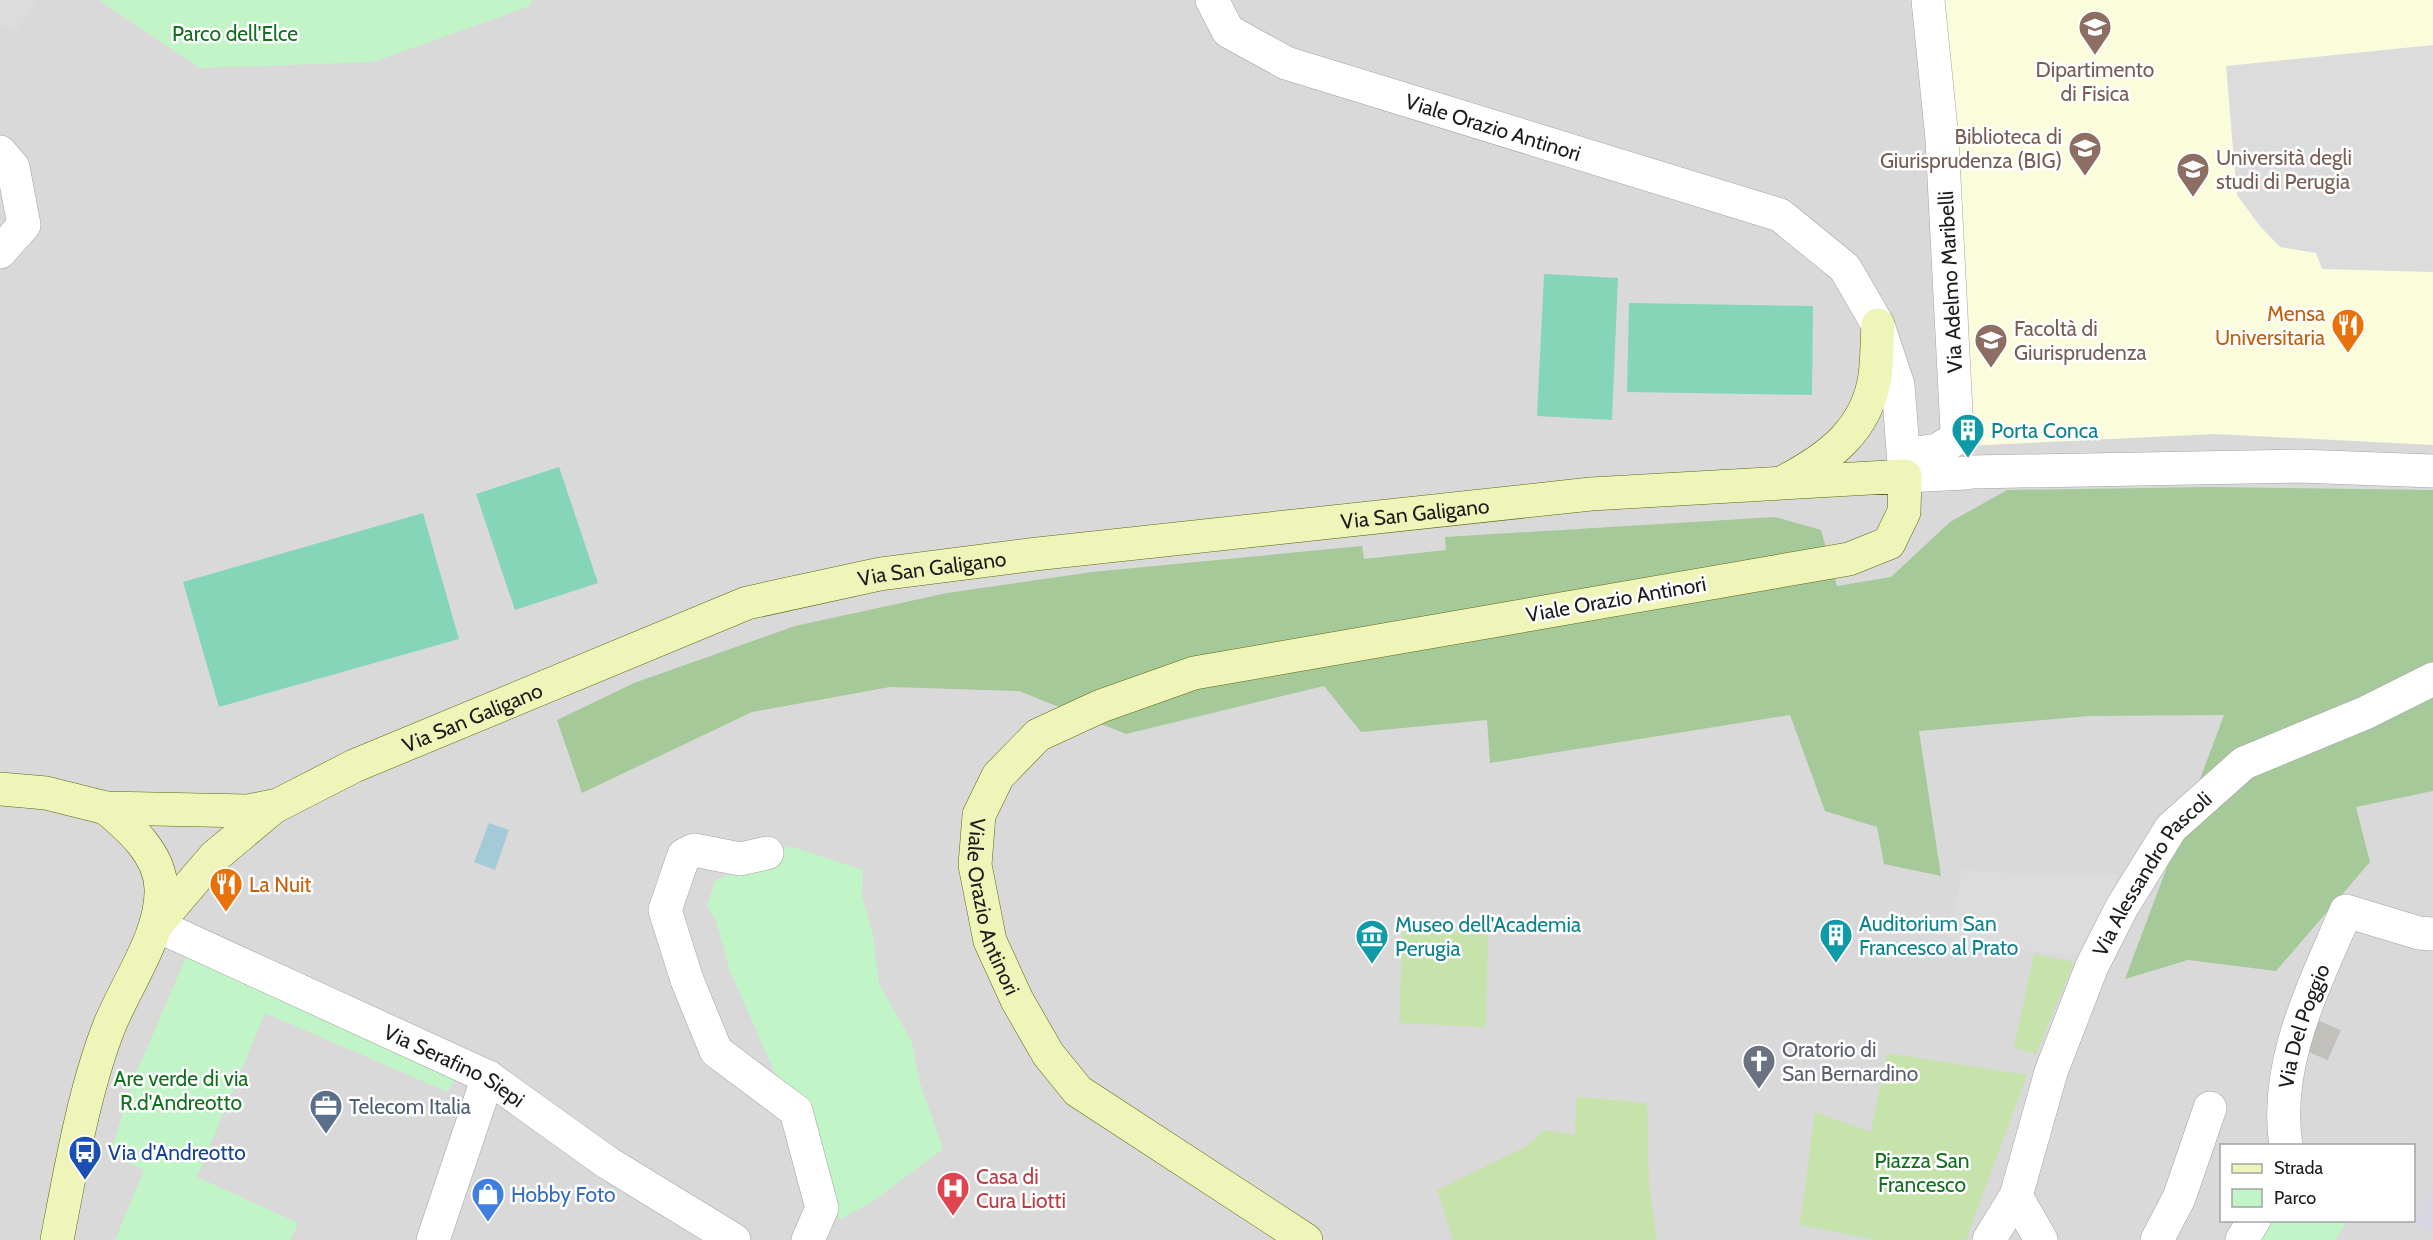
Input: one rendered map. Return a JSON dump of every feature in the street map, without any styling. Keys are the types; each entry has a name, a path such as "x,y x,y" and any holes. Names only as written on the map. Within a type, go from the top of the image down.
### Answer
{"street":[{"name":"Viale Orazio Antinori","path":"1212,0 1228,31 1286,63 1780,215 1845,268 1878,325 1898,385 1905,466 1904,512 1889,543 1849,559 1194,673 1101,706 1038,735 998,776 980,815 975,865 990,941 1017,1000 1048,1054 1078,1091 1306,1240"},
{"name":"Via Adelmo Maribelli","path":"1905,466 1954,440 1957,431 1942,150 1928,0"},
{"path":"0,152 13,167 24,225 0,252"},
{"path":"1781,483 1820,462 1849,437 1875,378 1878,325"},
{"path":"1905,466 1969,473 2299,466 2433,471"},
{"name":"Via San Galigano","path":"0,789 46,793 106,808 248,811 278,805 354,766 747,603 816,586 880,574 1036,554 1591,494 1781,483 1905,466"},
{"name":"Via Alessandro Pascoli","path":"1989,1240 2016,1196 2051,1072 2092,966 2122,907 2171,828 2244,763 2365,713 2433,679"},
{"path":"57,1240 77,1143 107,1032 156,925 214,857 278,805"},
{"path":"106,808 136,832 158,870 161,888 156,925"},
{"path":"767,853 740,859 694,850 684,855 665,910 687,981 716,1051 796,1111 822,1208 808,1240"},
{"name":"Via Del Poggio","path":"2286,1144 2282,1118 2300,1030 2346,911 2420,933 2433,934"},
{"name":"Via Serafino Siepi","path":"156,925 488,1077 608,1163 734,1240"},
{"path":"433,1240 488,1077"},
{"path":"2157,1240 2179,1198 2210,1108"},
{"path":"2016,1196 2041,1240"},
{"path":"2242,1240 2253,1222"}],"shaded area":[{"path":"0,0 2433,0 2433,1240 0,1240"},
{"path":"0,0 36,0 16,32 0,24"},
{"name":"Università degli studi di Perugia","path":"1942,0 2433,0 2433,445 2215,434 1964,446"},
{"path":"2433,45 2433,272 2322,269 2316,253 2280,247 2259,225 2237,195 2226,66"},
{"path":"1962,870 2055,876 2117,874 2115,894 2082,956 1949,944"},
{"path":"2433,1184 2433,1236 2414,1225"}],"green space":[{"name":"Parco dell'Elce","path":"99,0 532,0 530,6 373,62 200,68"},
{"path":"1544,274 1618,278 1612,420 1537,416"},
{"path":"1629,303 1813,306 1812,395 1627,392"},
{"path":"559,467 598,583 515,610 476,494"},
{"path":"2208,487 2433,490 2433,791 2356,807 2370,862 2276,971 2188,960 2125,979 2224,715 2089,716 1919,731 1941,876 1884,864 1877,827 1825,811 1790,715 1490,763 1487,720 1361,732 1324,686 1126,734 1019,691 890,687 752,712 582,793 557,720 634,683 795,626 947,593 1092,572 1362,546 1364,559 1446,550 1445,537 1775,517 1821,530 1837,586 1891,577 1950,522 2007,490"},
{"path":"423,513 459,639 219,707 183,582"},
{"path":"789,846 863,870 862,896 873,936 879,984 911,1040 920,1083 943,1149 873,1201 840,1220 816,1123 801,1101 775,1073 730,971 716,921 707,905 716,880"},
{"path":"1403,924 1488,926 1486,1027 1399,1023"},
{"path":"2034,954 2074,962 2036,1054 2014,1048"},
{"name":"Are verde di via R.d'Andreotto","path":"186,957 456,1076 448,1092 265,1013 197,1177 298,1223 291,1240 115,1240 144,1170 110,1153 135,1076"},
{"name":"Piazza San Francesco","path":"1887,1053 2027,1075 1966,1240 1877,1240 1800,1225 1815,1112 1871,1132"},
{"path":"1576,1097 1647,1103 1649,1185 1657,1240 1453,1240 1437,1190 1527,1146 1544,1130 1575,1135"},
{"path":"2267,1222 2346,1222 2335,1240 2256,1240"}],"water":[{"path":"489,823 509,830 495,870 474,862"}],"tunnel":[{"path":"2304,1032 2345,1050"}],"place":[{"name":"Dipartimento di Fisica","path":"2095,56"},
{"name":"Biblioteca di Giurisprudenza (BIG)","path":"2085,177"},
{"name":"Università degli studi di Perugia","path":"2193,198"},
{"name":"Mensa Universitaria","path":"2348,354"},
{"name":"Facoltà di Giurisprudenza","path":"1991,369"},
{"name":"Porta Conca","path":"1968,459"},
{"name":"La Nuit","path":"226,913"},
{"name":"Auditorium San Francesco al Prato","path":"1836,964"},
{"name":"Museo dell'Academia Perugia","path":"1372,965"},
{"name":"Oratorio di San Bernardino","path":"1759,1090"},
{"name":"Telecom Italia","path":"326,1135"},
{"name":"Via d'Andreotto","path":"85,1181"},
{"name":"Casa di Cura Liotti","path":"953,1217"},
{"name":"Hobby Foto","path":"488,1223"}]}
